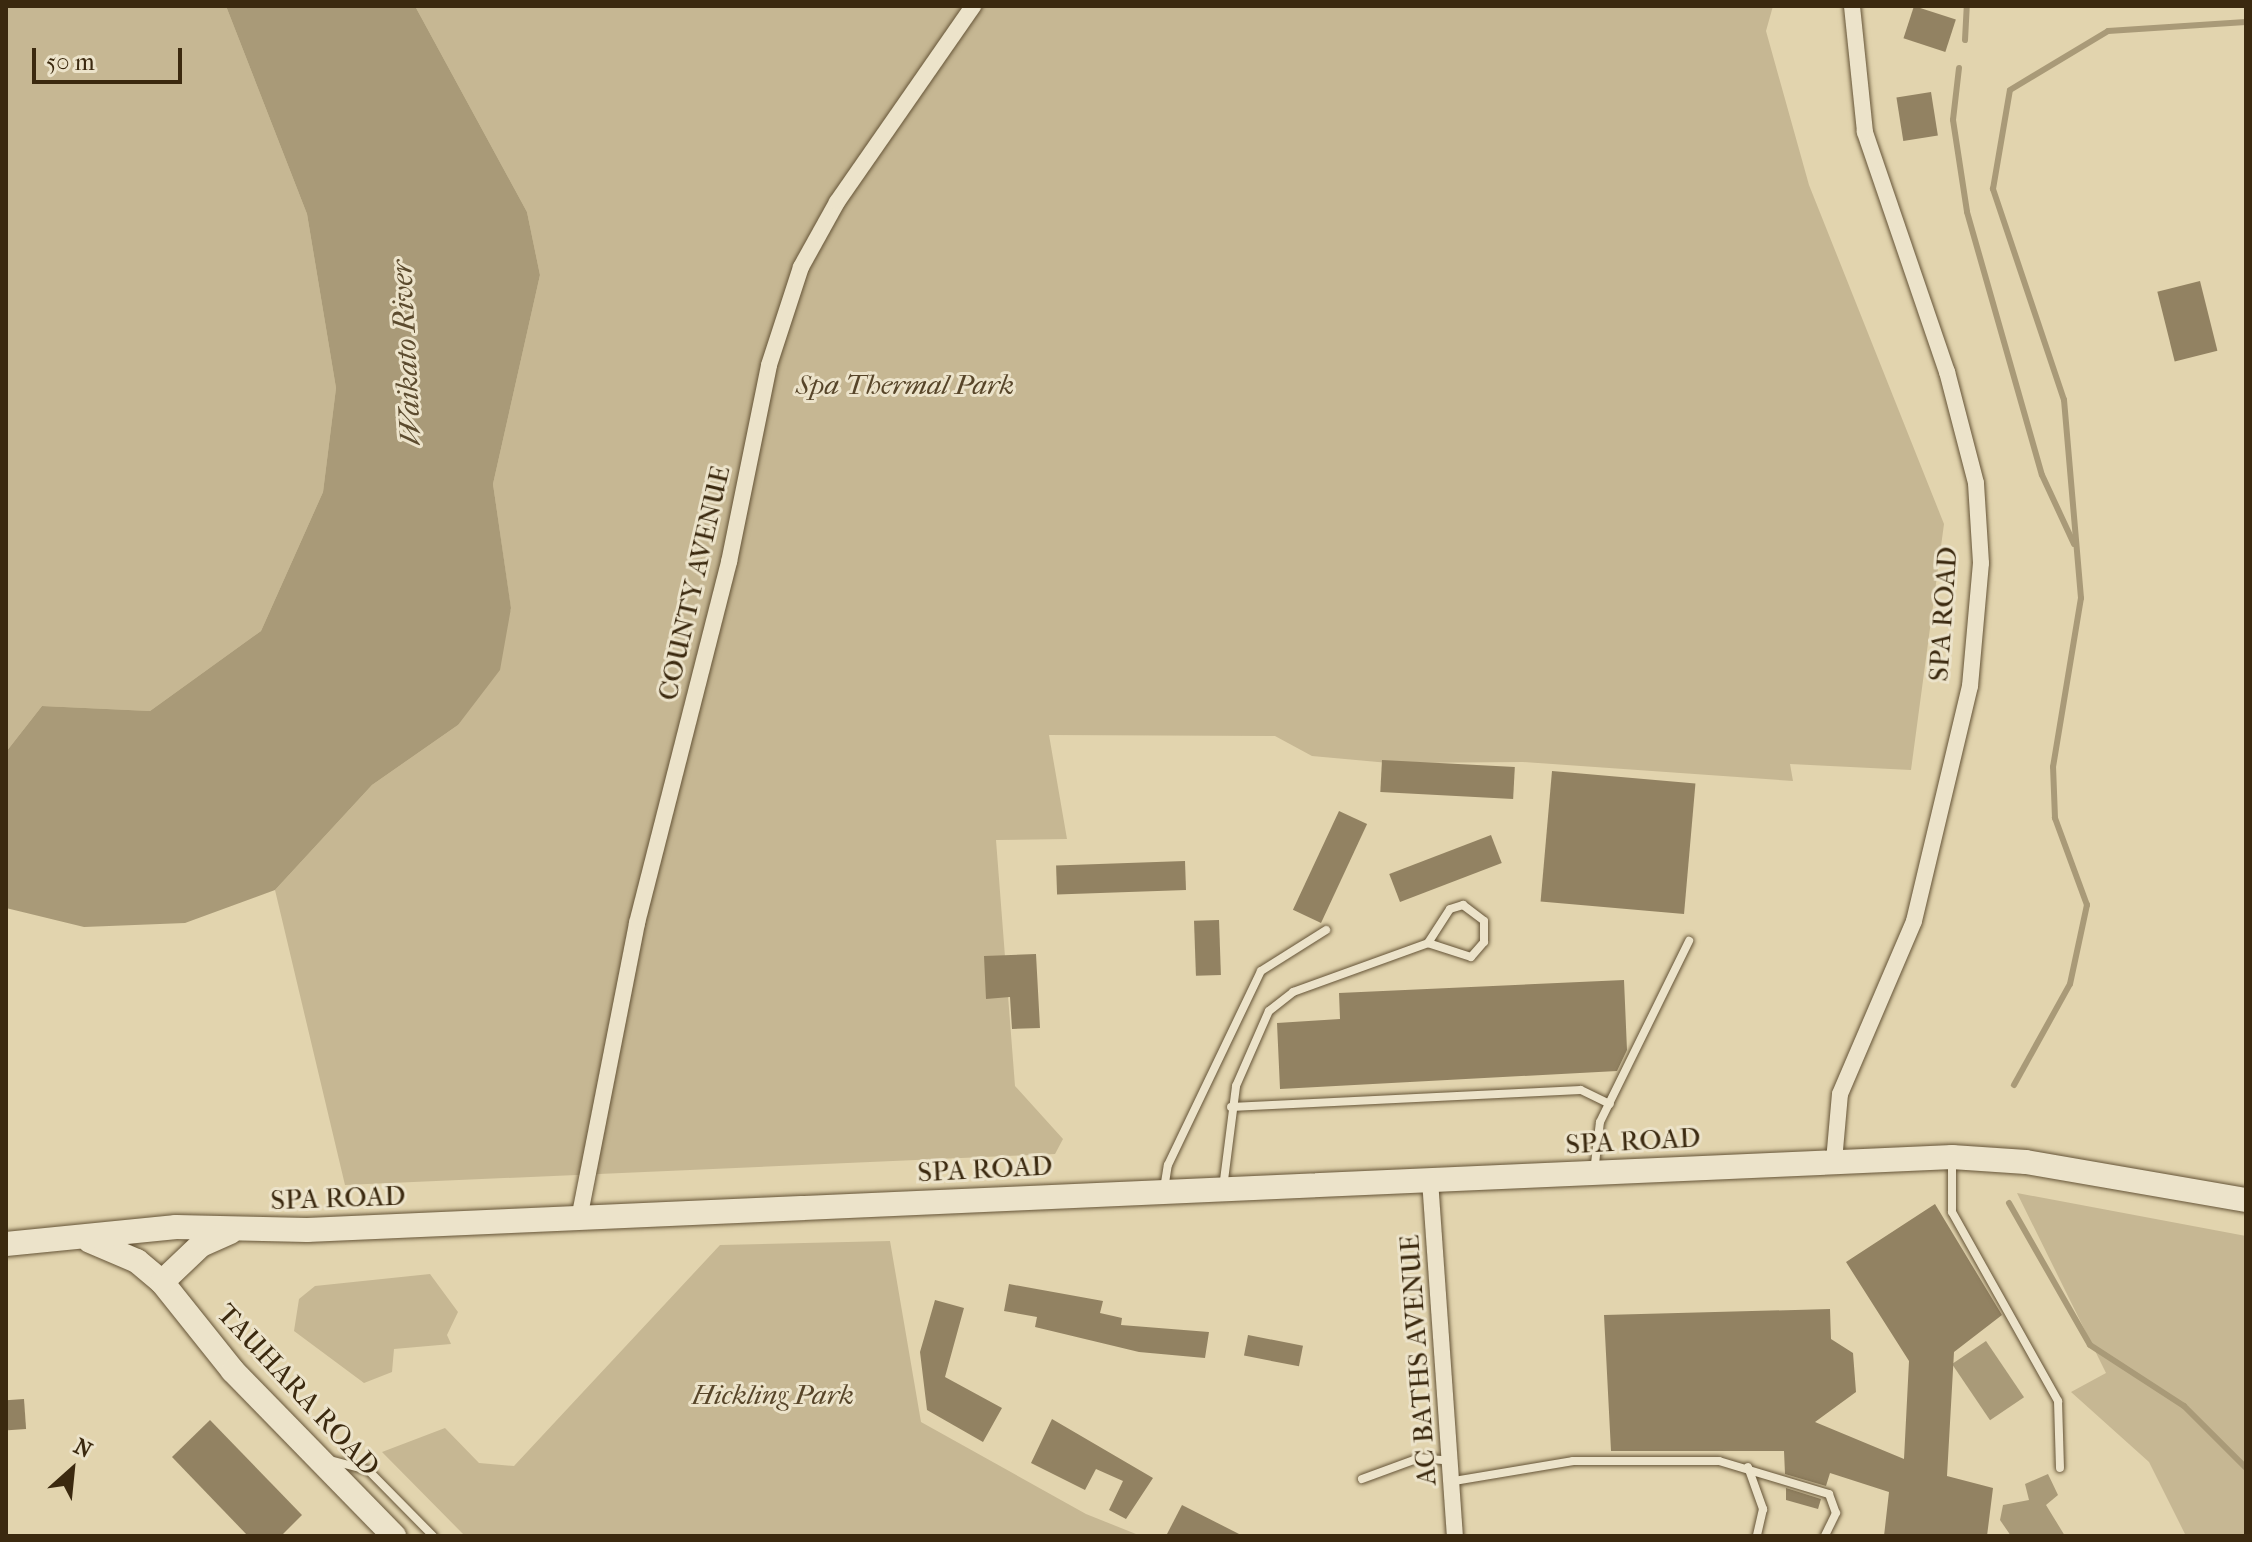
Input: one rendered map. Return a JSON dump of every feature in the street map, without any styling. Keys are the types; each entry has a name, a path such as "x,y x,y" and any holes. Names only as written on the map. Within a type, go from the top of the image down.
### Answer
{"main road":[{"path":"1834,1161 1952,1157 2040,1164 2246,1200"},
{"name":"SPA ROAD","path":"6,1244 87,1240 141,1229 237,1230 579,1219 1834,1161"},
{"name":"SPA ROAD","path":"87,1240 137,1261 162,1282 201,1245 237,1230"},
{"name":"TAUHARA ROAD","path":"162,1282 208,1343 394,1536"}],"street":[{"name":"COUNTY AVENUE","path":"579,1219 637,923 792,295 837,202 973,6"},
{"name":"SPA ROAD","path":"1834,1161 1840,1094 1914,921 1970,686 1981,563 1976,483 1951,386 1865,132 1852,6"},
{"name":"AC BATHS AVENUE","path":"1430,1180 1454,1481 1455,1536"}],"lane":[{"path":"1223,1189 1231,1107 1275,1006 1293,992 1428,943 1450,909 1463,905 1484,921 1484,942 1471,957 1428,943"},
{"path":"1164,1190 1168,1165 1261,971 1326,930"},
{"path":"1594,1172 1594,1136 1689,941"},
{"path":"1231,1107 1581,1090 1610,1104"},
{"path":"1952,1157 1952,1212 2058,1401 2060,1468"},
{"path":"317,1457 368,1470 433,1536"},
{"path":"1362,1479 1419,1458 1452,1461"},
{"path":"1454,1481 1573,1461 1748,1467 1829,1494 1836,1513 1825,1536"},
{"path":"1748,1467 1763,1509 1757,1536"}],"green space":[{"path":"6,6 226,6 307,214 336,388 323,492 261,631 150,711 42,706 6,752"},
{"name":"Spa Thermal Park","path":"415,6 1773,6 1766,31 1809,185 1944,524 1911,770 1790,764 1793,781 1523,762 1389,763 1312,756 1275,736 1049,735 1067,839 996,840 1015,1086 1063,1139 1055,1154 345,1185 275,890 372,785 458,725 511,609 493,484 540,275 527,212"},
{"path":"2017,1193 2246,1236 2246,1536 2186,1536 2149,1462 2071,1392 2106,1373"},
{"name":"Hickling Park","path":"890,1241 921,1422 1086,1514 1141,1536 465,1536 382,1452 445,1428 479,1463 514,1466 720,1245"},
{"path":"430,1274 458,1312 447,1335 451,1344 394,1349 392,1372 364,1383 294,1331 299,1299 315,1286"}],"water":[{"name":"Waikato River","path":"226,6 415,6 527,212 540,275 493,484 511,608 500,670 458,725 372,785 275,890 185,923 84,927 6,908 6,752 42,706 150,711 261,631 323,492 336,388 307,214"},
{"path":"1986,1341 2024,1397 1990,1420 1952,1364"},
{"path":"2048,1474 2058,1495 2046,1505 2065,1536 2011,1536 2000,1520 2003,1505 2029,1500 2025,1484"}],"building":[{"path":"1914,6 1956,20 1945,52 1903,38"},
{"path":"1931,92 1938,135 1903,141 1896,97"},
{"path":"2200,281 2217,351 2175,362 2157,292"},
{"path":"1382,760 1515,767 1513,799 1380,792"},
{"path":"1552,771 1695,784 1684,914 1541,902"},
{"path":"1339,811 1367,824 1321,923 1293,910"},
{"path":"1491,835 1502,863 1400,902 1389,874"},
{"path":"1185,861 1186,890 1057,894 1056,866"},
{"path":"1219,920 1221,975 1196,976 1194,921"},
{"path":"1036,954 1040,1028 1012,1029 1010,997 986,999 984,956"},
{"path":"1624,980 1627,1050 1617,1071 1280,1089 1277,1023 1340,1019 1339,993"},
{"path":"1935,1204 2002,1315 1954,1352 1947,1476 1993,1488 1987,1536 1884,1536 1889,1492 1830,1473 1826,1486 1785,1474 1784,1451 1611,1451 1604,1315 1830,1309 1831,1339 1853,1353 1856,1392 1815,1422 1904,1459 1909,1361 1846,1262"},
{"path":"1009,1284 1103,1301 1100,1313 1122,1318 1121,1325 1209,1332 1205,1358 1139,1352 1035,1327 1037,1317 1004,1311"},
{"path":"935,1300 964,1308 945,1377 1002,1408 983,1442 927,1410 920,1352"},
{"path":"1248,1335 1303,1346 1299,1366 1244,1356"},
{"path":"24,1399 26,1429 8,1430 6,1400"},
{"path":"1052,1419 1153,1478 1126,1519 1109,1510 1123,1481 1096,1469 1085,1490 1031,1463"},
{"path":"210,1420 302,1515 281,1536 248,1536 172,1457"},
{"path":"1786,1488 1821,1499 1818,1509 1786,1500"},
{"path":"1182,1505 1243,1536 1166,1536"}],"waterway":[{"path":"1965,40 1967,6"},
{"path":"2014,1085 2070,984 2087,905 2055,818 2053,767 2081,598 2064,400 1993,189 2010,90 2108,31 2246,22"},
{"path":"1959,68 1953,120 1967,212 2042,475 2074,544"},
{"path":"2009,1203 2090,1345 2184,1406 2246,1468"}]}
